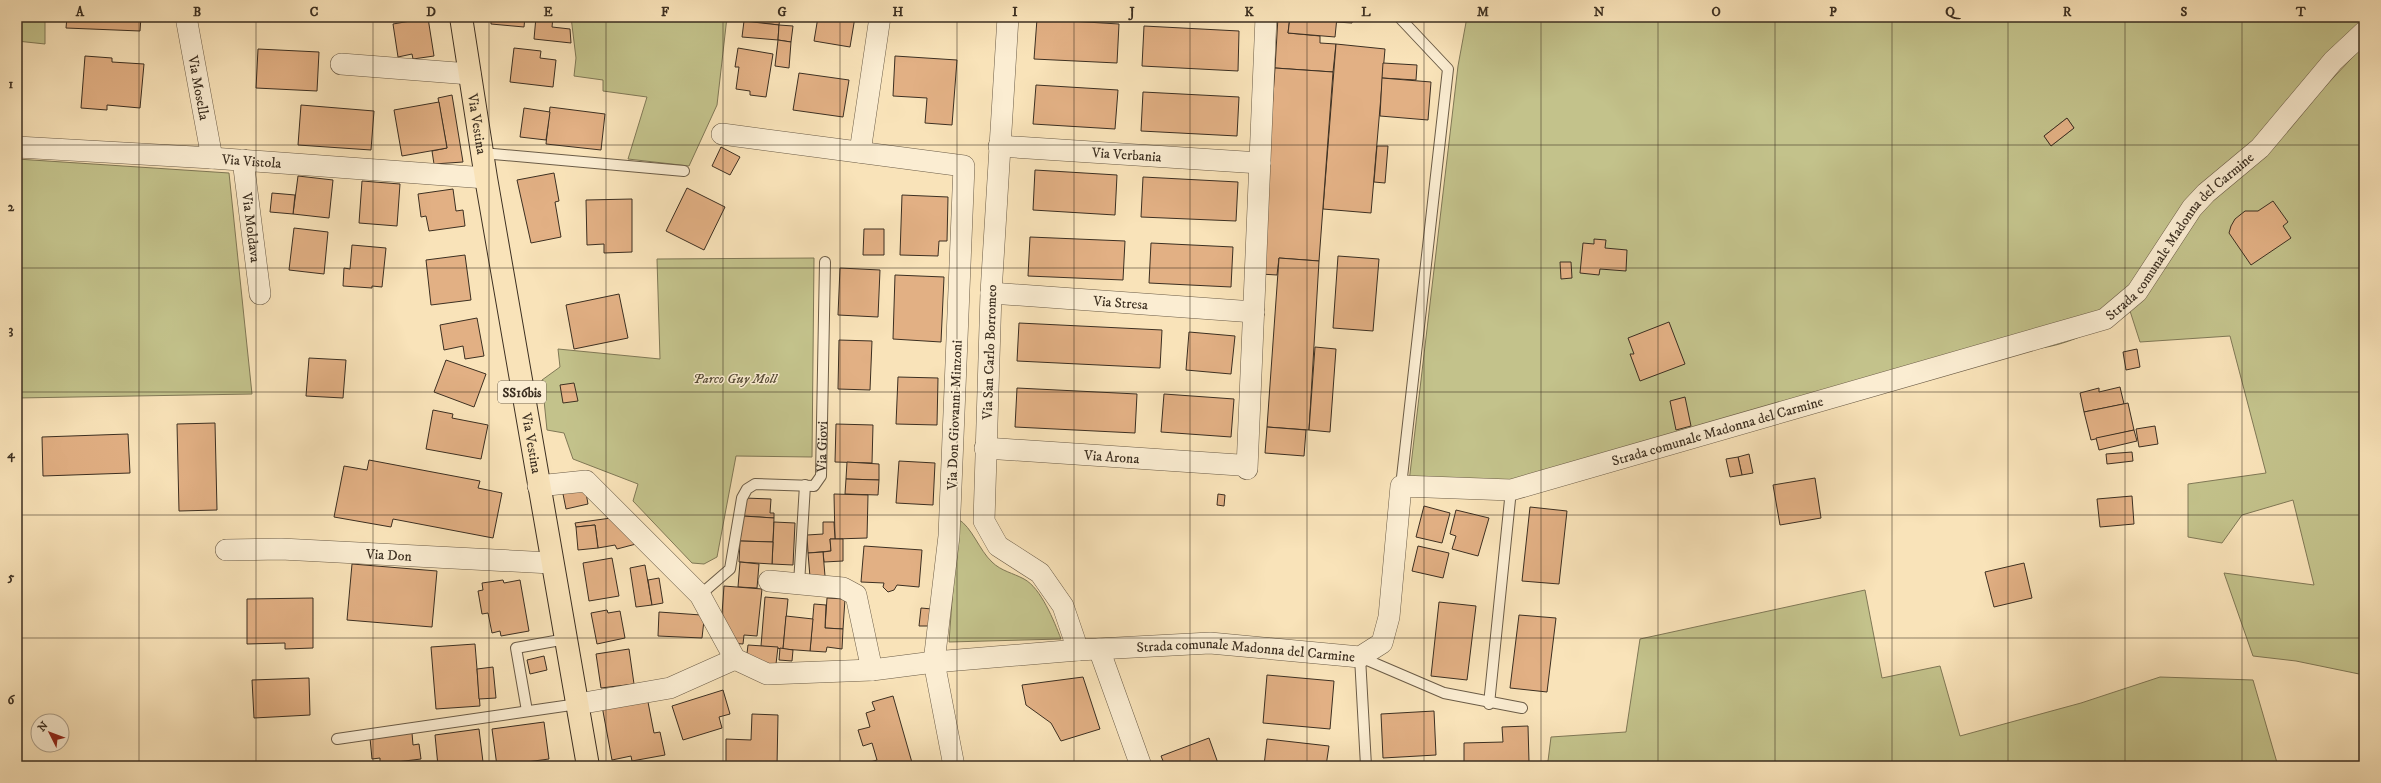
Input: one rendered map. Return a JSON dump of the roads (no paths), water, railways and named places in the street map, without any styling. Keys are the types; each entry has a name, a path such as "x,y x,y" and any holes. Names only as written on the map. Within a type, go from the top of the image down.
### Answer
{"main road":[{"name":"Via Vestina","path":"461,17 486,178 551,563 578,704 588,766"}],"street":[{"name":"Via Mosella","path":"186,17 212,158"},
{"path":"860,152 880,17"},
{"name":"Via San Carlo Borromeo","path":"1008,17 991,293 984,521 998,546 1040,572 1063,606 1078,650"},
{"path":"1251,312 1257,163 1266,20"},
{"name":"Strada comunale Madonna del Carmine","path":"934,662 1078,650 1210,643 1360,657 1382,643 1389,617 1401,486 1511,490 2105,319 2137,292 2192,208 2206,193 2260,148 2333,61 2364,32"},
{"name":"Via Vestina","path":"341,64 470,74"},
{"name":"Via Don Giovanni Minzoni","path":"722,134 964,166 949,536 934,662 954,766"},
{"name":"Via Verbania","path":"999,146 1257,163"},
{"name":"Via Vistola","path":"17,147 243,160 486,178"},
{"name":"Via Moldava","path":"243,160 260,294"},
{"name":"Via Stresa","path":"991,293 1251,312"},
{"name":"Via Arona","path":"986,448 1243,467 1251,312"},
{"path":"538,486 586,481 700,595 735,660 767,674 872,670 934,662"},
{"name":"Via Don","path":"226,550 281,549 551,563"},
{"path":"769,581 843,588 856,595 872,670"},
{"path":"1099,649 1141,766"},
{"path":"578,704 670,688 735,660"}],"lane":[{"path":"1400,17 1448,69 1401,486"},
{"path":"482,153 684,171"},
{"name":"Via Giovi","path":"700,595 730,569 742,498 747,489 755,484 814,486 821,476 825,262"},
{"path":"798,584 805,485"},
{"path":"1489,704 1511,490"},
{"path":"527,711 516,648 566,639"},
{"path":"1366,766 1360,657 1444,693 1489,704 1522,708"},
{"path":"337,739 578,704"}],"park label":[{"name":"Parco Guy Moll","path":"735,378"}]}
